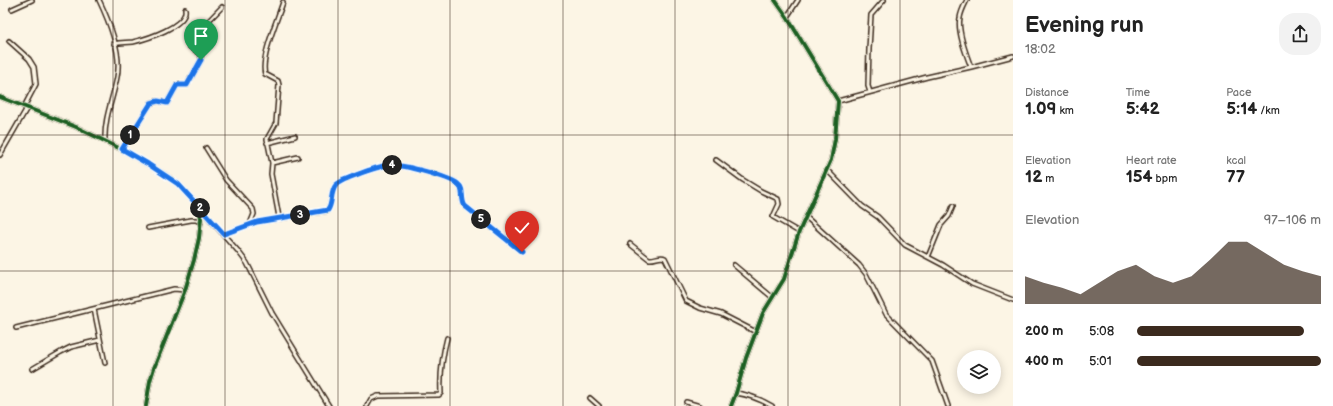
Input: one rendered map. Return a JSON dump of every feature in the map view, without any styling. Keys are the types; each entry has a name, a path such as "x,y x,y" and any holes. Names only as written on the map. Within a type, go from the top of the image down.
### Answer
{"street":[{"path":"12,9 32,0"},
{"path":"105,0 99,1 111,30 118,62 118,69 106,122 105,140"},
{"path":"731,406 764,309 784,279 800,232 831,160 835,139 838,101 775,0"},
{"path":"787,17 798,0"},
{"path":"870,92 868,86 871,15 884,0"},
{"path":"967,0 959,22 971,68"},
{"path":"279,217 271,174 272,163 267,138 276,123 280,85 278,80 265,74 264,66 268,48 283,2"},
{"path":"122,149 151,103 158,101 167,103 177,85 187,85 201,60 201,54 190,47 188,42 222,7"},
{"path":"114,44 122,41 132,42 151,37 170,28 184,18 186,13 185,9"},
{"path":"0,155 26,108 36,84 34,67 29,59 9,41"},
{"path":"838,101 1013,56"},
{"path":"0,97 105,140 148,164 178,184 224,234 250,268 272,313 329,406"},
{"path":"267,143 295,136"},
{"path":"206,148 226,180 253,209 254,214 250,224"},
{"path":"272,163 298,156"},
{"path":"716,160 743,180 778,199 779,204 773,217 800,232"},
{"path":"224,234 250,224 279,217 328,210 331,204 333,190 337,184 368,172 393,165 436,175 457,183 462,189 462,199 465,206 522,252"},
{"path":"827,170 862,206 878,217 905,244 943,265 972,284 1013,300"},
{"path":"928,257 941,225 949,216 953,206"},
{"path":"146,406 150,381 154,368 185,290 196,253 201,223 199,207"},
{"path":"806,217 858,264 866,274 886,314 932,361 948,406"},
{"path":"148,228 192,220 196,220 201,223"},
{"path":"630,244 649,259 661,256 665,258 686,301 700,308 721,314 756,332"},
{"path":"734,265 772,297"},
{"path":"16,328 174,289 185,290"},
{"path":"94,309 105,363"},
{"path":"367,406 371,399 378,396 439,395 441,393 440,378 443,354 447,338"},
{"path":"32,369 71,347 100,340"},
{"path":"736,393 747,394 772,406"},
{"path":"590,398 599,406"},
{"path":"686,402 700,406"}],"cycle path":[{"path":"731,406 746,358 763,313 784,279 799,232 831,160 835,139 838,101 775,0"},
{"path":"0,97 76,127 125,151 178,184 199,207 201,218 199,238 194,260 185,290 154,368 150,381 146,406"},
{"path":"224,234 257,222 327,211 334,188 339,182 371,170 396,165 436,175 458,184 461,189 462,200 465,206 522,252"}],"route":[{"path":"201,60 192,79 187,85 177,85 167,103 158,101 151,103 122,149 178,184 224,234 257,222 279,217 325,212 329,209 333,190 337,184 354,176 393,165 415,169 457,183 462,189 463,204 522,252"}]}
